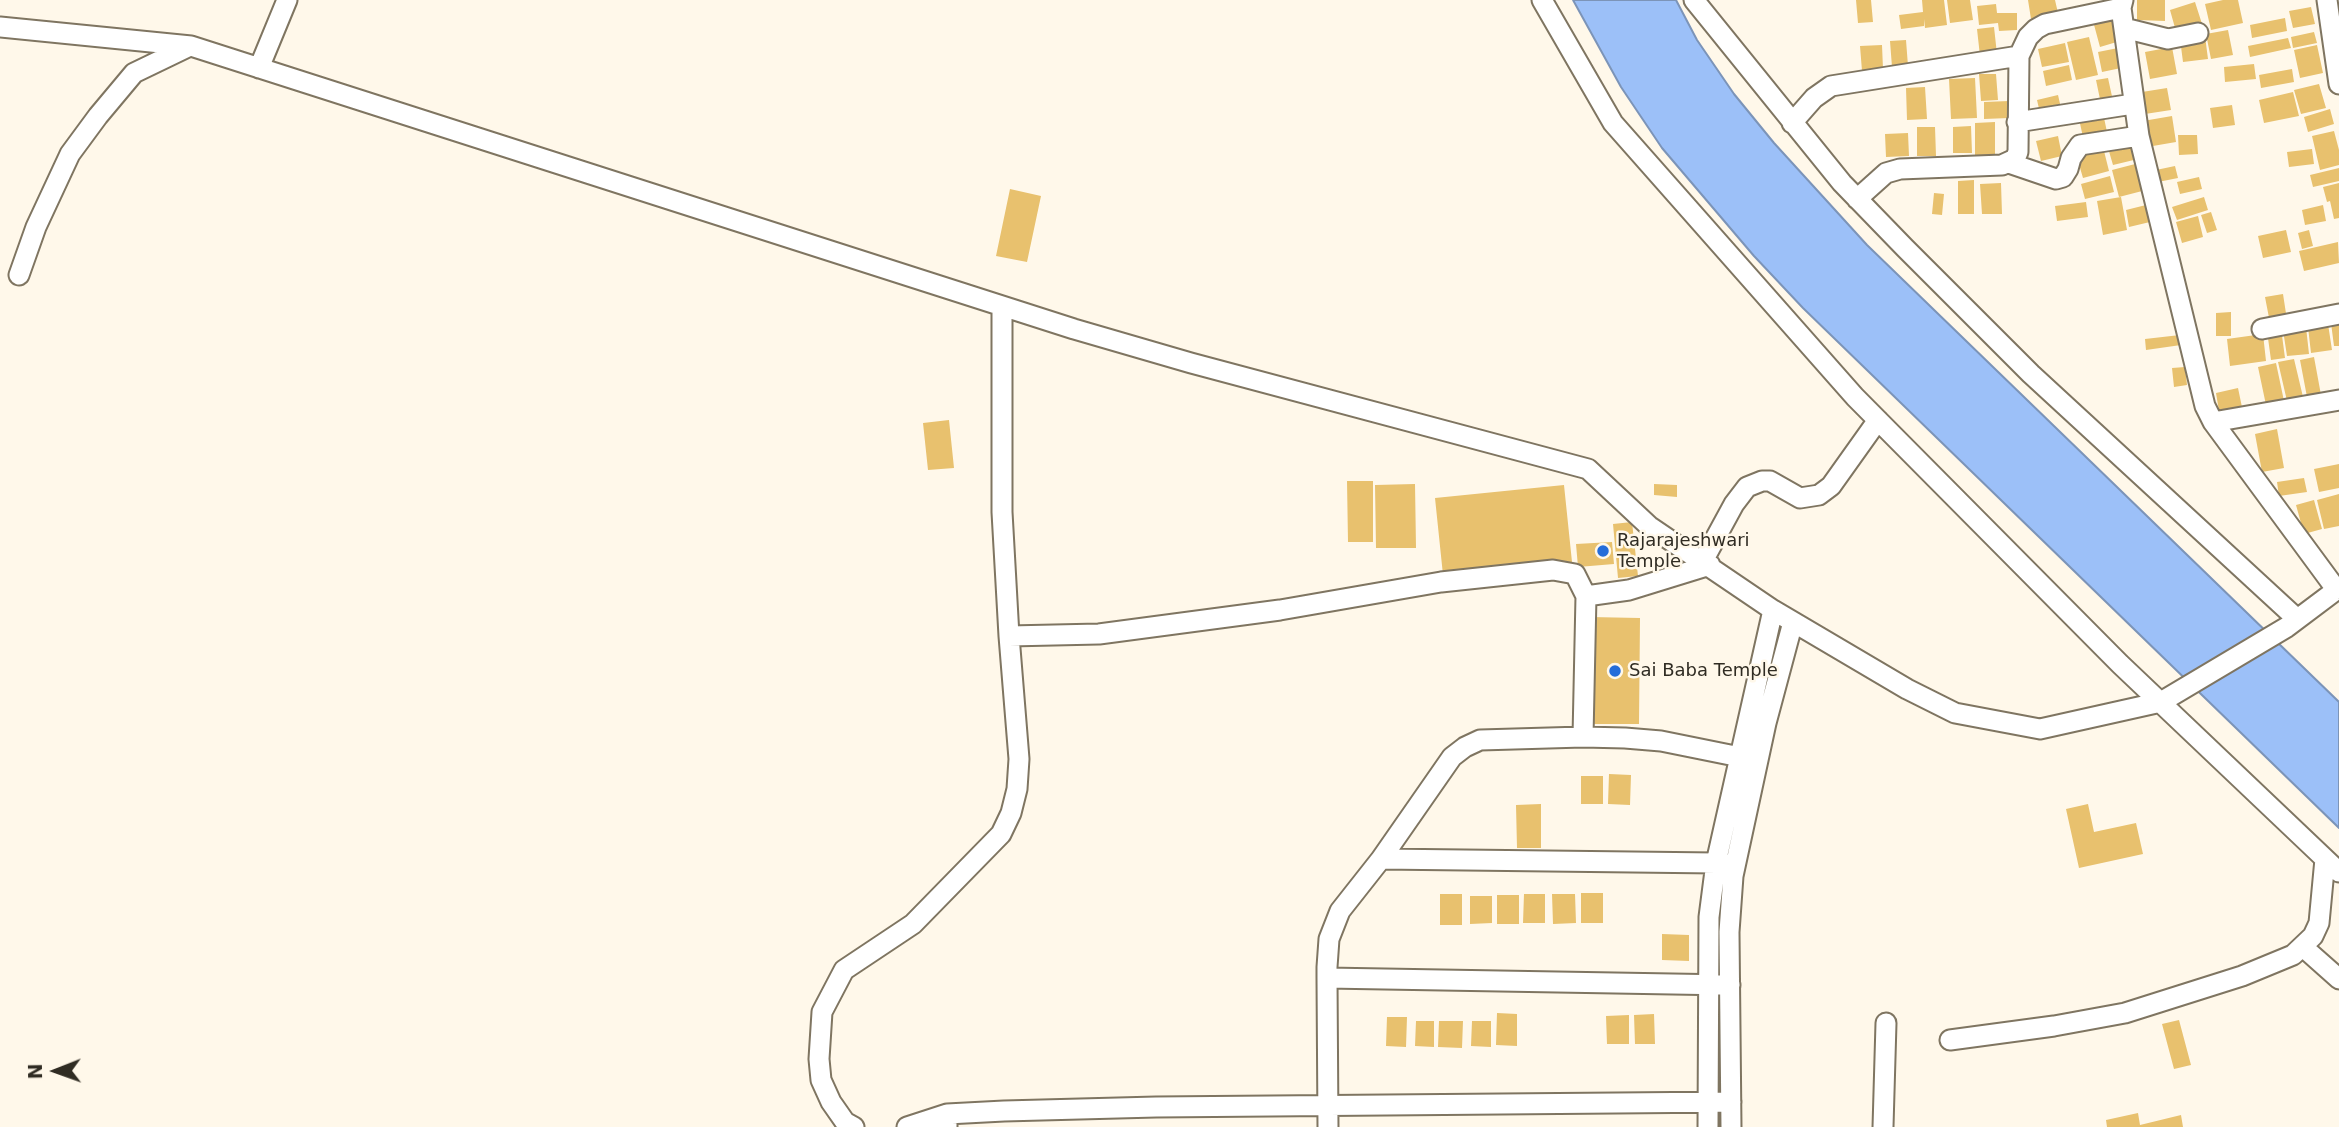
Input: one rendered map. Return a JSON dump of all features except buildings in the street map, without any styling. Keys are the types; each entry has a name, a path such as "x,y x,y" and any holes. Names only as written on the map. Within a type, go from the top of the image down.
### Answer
{"street":[{"path":"259,68 287,0"},
{"path":"1542,0 1613,123 1846,387 2168,698 2332,866 2319,923 2313,936 2293,955 2242,976 2125,1013 2054,1027 1950,1040"},
{"path":"2327,0 2339,84"},
{"path":"1700,2 1792,123 1857,199 2031,374 2291,623"},
{"path":"0,27 191,46 1002,306 1191,363 1588,469 1649,526 1773,610 1955,713 2040,729 2168,698 2291,623 2337,588 2213,422 2198,384 2139,136 2122,4 2036,29 2023,44 2019,56 2018,152 2015,159 2002,165 1900,169 1886,173 1857,199"},
{"path":"2124,28 2168,39 2198,33"},
{"path":"19,275 36,227 70,155 98,116 134,73 191,46"},
{"path":"1792,123 1814,98 1831,86 2019,56"},
{"path":"2017,122 2133,104"},
{"path":"2009,163 2046,177 2063,177 2080,145 2139,136"},
{"path":"853,1127 845,1122 831,1102 821,1080 819,1059 822,1012 844,970 913,923 1001,834 1011,813 1017,789 1019,759 1002,513 1002,306"},
{"path":"2262,329 2339,314"},
{"path":"2213,422 2339,400"},
{"path":"1586,596 1629,590 1707,563 1734,505 1748,486 1770,481 1800,498 1819,495 1831,486 1878,420"},
{"path":"1009,636 1099,634 1280,610 1441,582 1553,570 1575,574 1586,596 1583,737"},
{"path":"1708,1127 1709,917 1726,864 1748,759 1773,610"},
{"path":"1748,759 1793,622"},
{"path":"1328,1127 1329,939 1340,911 1381,859 1452,757 1480,740 1583,737 1661,741 1748,759"},
{"path":"1381,859 1726,864"},
{"path":"1726,864 1731,1127"},
{"path":"2303,947 2339,979"},
{"path":"1327,978 1730,985"},
{"path":"1883,1127 1886,1023"},
{"path":"907,1127 947,1120 1156,1107 1731,1102"}],"water":[{"path":"1573,0 1676,0 1697,40 1734,94 1774,143 1867,245 2339,702 2339,828 1803,308 1754,256 1662,148 1621,87"}],"place":[{"name":"Rajarajeshwari Temple","path":"1603,551"},
{"name":"Sai Baba Temple","path":"1615,671"}]}
